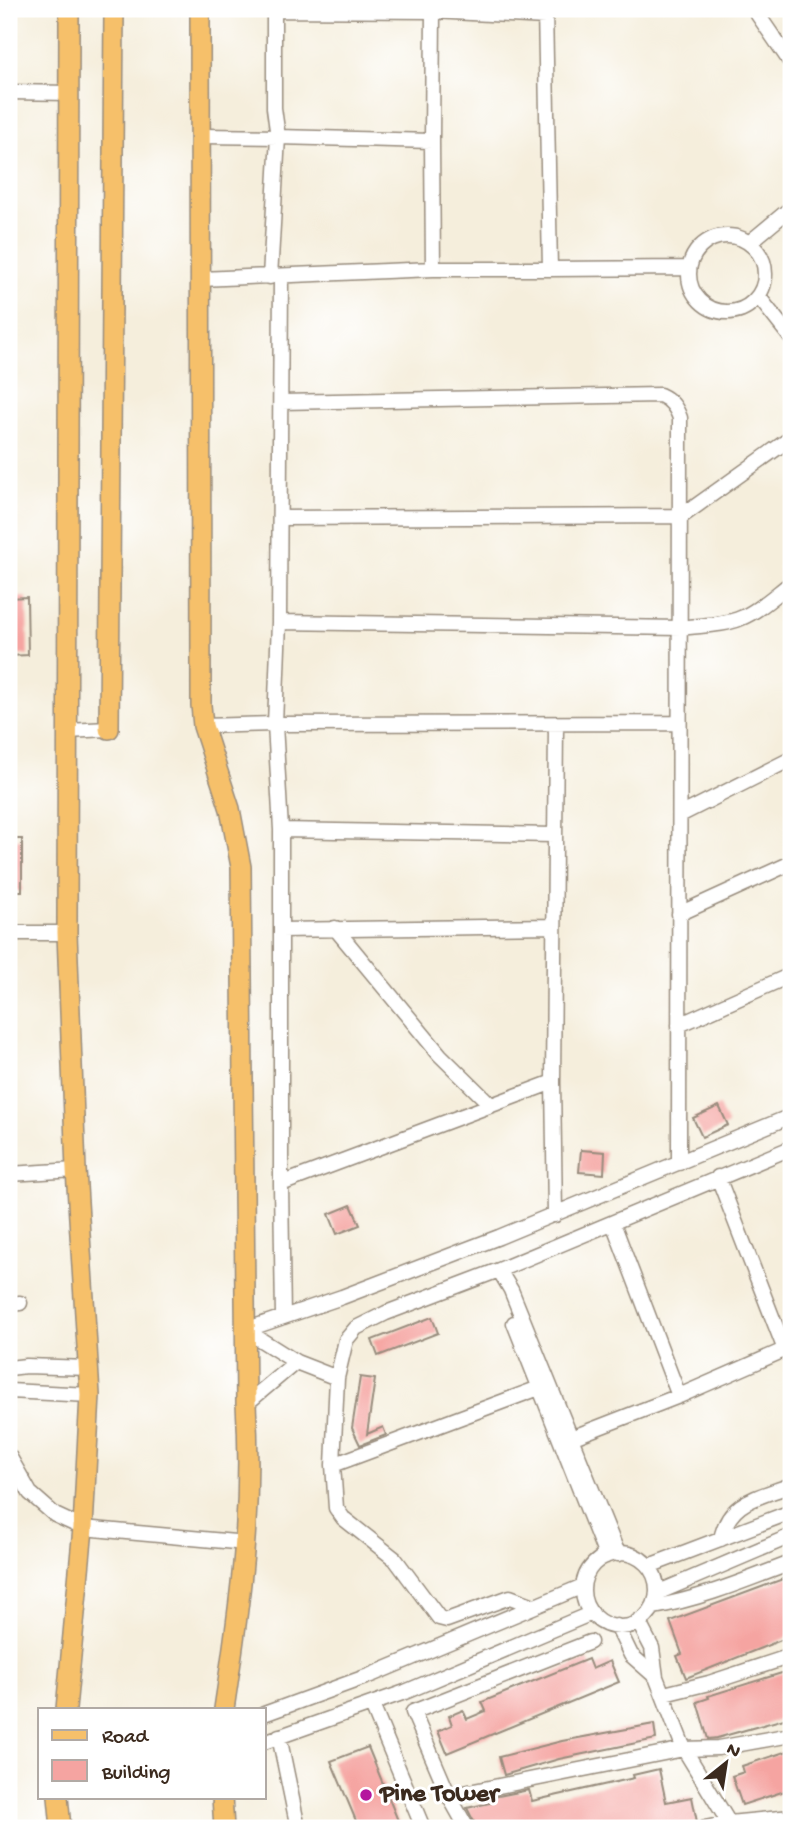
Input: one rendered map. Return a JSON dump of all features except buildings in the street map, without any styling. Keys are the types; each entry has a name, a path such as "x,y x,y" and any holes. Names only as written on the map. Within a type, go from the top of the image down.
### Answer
{"main road":[{"path":"66,1708 83,1528 90,1395 76,1170 67,933 69,9"},
{"path":"109,729 114,9"},
{"path":"200,9 201,705 203,726 230,809 242,867 248,1447 246,1544 225,1708"},
{"path":"58,1798 61,1828"},
{"path":"222,1798 224,1828"}],"street":[{"path":"283,1317 281,830 275,724 281,402 275,276 278,137 274,108 274,9 545,13 550,269"},
{"path":"754,9 791,63"},
{"path":"433,11 433,269"},
{"path":"9,92 69,93"},
{"path":"200,136 432,141"},
{"path":"749,243 791,208"},
{"path":"720,236 735,236 749,243 760,254 765,268 764,283 758,296 748,306 734,312 719,311 706,306 695,296 689,268 694,253 705,242 720,236"},
{"path":"201,279 433,269 689,268"},
{"path":"758,296 791,338"},
{"path":"281,402 660,395 670,399 680,418 682,516 679,1163"},
{"path":"280,518 682,516 791,438"},
{"path":"279,622 681,628 740,618 755,611 791,583"},
{"path":"203,726 679,723"},
{"path":"555,1214 553,926 556,725"},
{"path":"67,731 109,729"},
{"path":"680,815 791,759"},
{"path":"281,830 554,835"},
{"path":"679,914 791,863"},
{"path":"281,930 553,926"},
{"path":"335,928 440,1055 491,1105"},
{"path":"9,933 67,933"},
{"path":"679,1026 791,975"},
{"path":"281,1184 553,1082"},
{"path":"245,1330 342,1297 555,1214 791,1116"},
{"path":"534,1606 510,1597 447,1620 435,1616 395,1559 343,1518 336,1508 333,1465 337,1378 346,1340 356,1328 386,1313 501,1275 718,1177 791,1148"},
{"path":"9,1174 76,1170"},
{"path":"571,1438 680,1396 788,1349 718,1177"},
{"path":"613,1223 680,1396"},
{"path":"501,1275 502,1294 539,1388 612,1555"},
{"path":"501,1275 510,1290 571,1438 612,1555"},
{"path":"245,1330 296,1362 337,1378"},
{"path":"246,1404 296,1362"},
{"path":"9,1368 89,1368"},
{"path":"333,1465 539,1388"},
{"path":"9,1391 90,1395"},
{"path":"9,1455 30,1493 55,1515 83,1528 246,1544"},
{"path":"720,1539 723,1525 732,1510 791,1485"},
{"path":"649,1566 791,1512"},
{"path":"655,1600 656,1579 649,1566 638,1557 612,1555 596,1561 587,1572 583,1586 585,1600 592,1613 603,1622 617,1626 631,1625 638,1621 655,1600 791,1536"},
{"path":"655,1600 682,1602 791,1563"},
{"path":"266,1713 371,1675 583,1586"},
{"path":"266,1741 372,1705 592,1613"},
{"path":"638,1621 652,1648 656,1676 684,1748 729,1823"},
{"path":"617,1626 631,1655 656,1676"},
{"path":"467,1828 449,1796 414,1712 590,1642"},
{"path":"664,1694 791,1656"},
{"path":"372,1705 423,1828"},
{"path":"449,1796 684,1748 718,1748 791,1735"},
{"path":"279,1736 298,1828"},
{"path":"705,1828 791,1817"}],"place":[{"name":"Pine Tower","path":"366,1795"}]}
